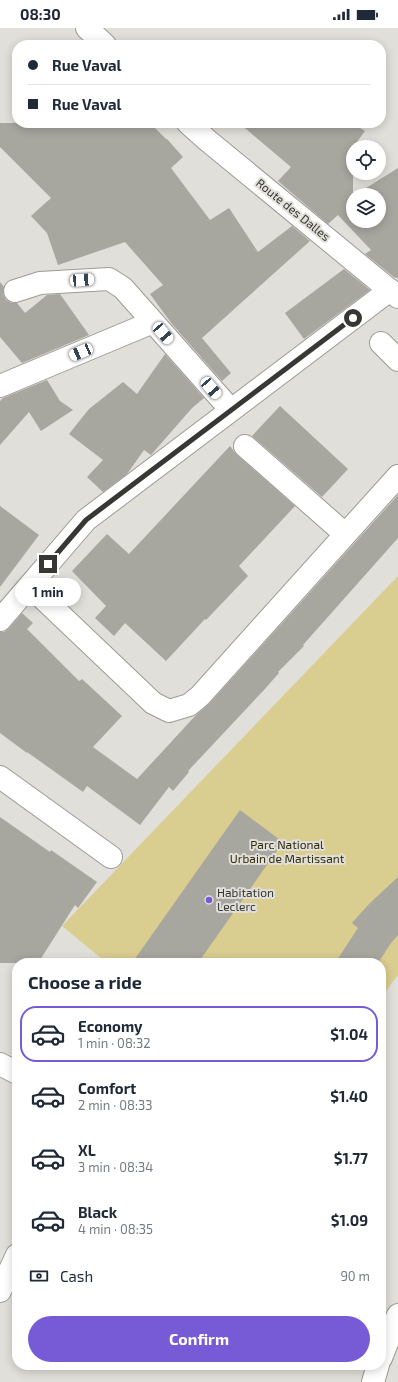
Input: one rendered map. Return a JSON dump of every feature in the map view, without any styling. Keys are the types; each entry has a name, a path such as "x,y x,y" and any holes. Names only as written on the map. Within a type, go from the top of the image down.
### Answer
{"street":[{"path":"87,28 100,40"},
{"name":"Route des Dalles","path":"193,128 206,140 394,293"},
{"path":"14,290 40,283 109,279 123,288 231,410"},
{"path":"0,620 86,520 231,410 394,293"},
{"path":"0,386 153,322"},
{"path":"381,343 398,360"},
{"path":"245,446 345,534"},
{"path":"30,586 153,703 169,710 189,705 200,696 398,476"},
{"path":"0,777 111,857"},
{"path":"0,1064 12,1070"},
{"path":"0,1291 12,1266"},
{"path":"386,1345 398,1315"},
{"path":"373,1382 377,1370"}],"green space":[{"name":"Parc National Urbain de Martissant","path":"398,576 398,977 397,976 386,991 386,958 101,958 62,926"}],"building":[{"path":"0,123 12,123 12,128 155,128 183,157 171,168 210,220 229,208 258,252 292,226 310,241 202,338 231,373 222,381 172,324 150,294 163,285 125,242 58,265 47,233 31,216 51,198 0,147"},
{"path":"245,128 360,128 365,131 358,140 346,140 346,180 353,180 353,188 346,188 346,223 338,215 328,224 278,181 291,167"},
{"path":"398,168 398,279 365,254 371,250 350,228 386,228 386,188 366,188 379,180 386,180 386,176"},
{"path":"344,269 370,290 304,339 285,313"},
{"path":"0,282 4,287 3,294 6,300 12,303 17,303 25,313 47,295 60,294 89,335 22,363 0,337"},
{"path":"165,354 204,398 192,408 151,455 144,450 127,474 103,492 87,477 103,460 69,434 89,409 123,382 137,394"},
{"path":"47,380 60,401 73,410 41,431 29,412 0,445 0,401 3,398"},
{"path":"280,406 348,469 322,497 252,436"},
{"path":"230,446 237,455 295,506 239,566 248,576 166,661 125,623 114,636 95,618 106,606 72,571 107,534 129,554"},
{"path":"398,495 398,538 303,645 304,646 278,672 279,673 263,691 188,771 189,772 173,791 169,787 140,825 87,786 83,792 0,733 0,632 4,632 9,628 22,613 33,623 27,629 79,681 82,679 122,716 93,747 137,779 196,715 209,704"},
{"path":"0,506 39,535 0,587"},
{"name":"Habitation Leclerc","path":"240,810 283,842 202,958 136,958"},
{"path":"0,817 50,852 51,850 97,882 78,908 75,905 41,958 12,958 12,963 0,963"},
{"path":"398,877 398,935 381,958 338,958 358,928 352,923 369,904"}],"place":[{"name":"Habitation Leclerc","path":"209,900"}],"route":[{"path":"48,564 86,520 353,318"}]}
